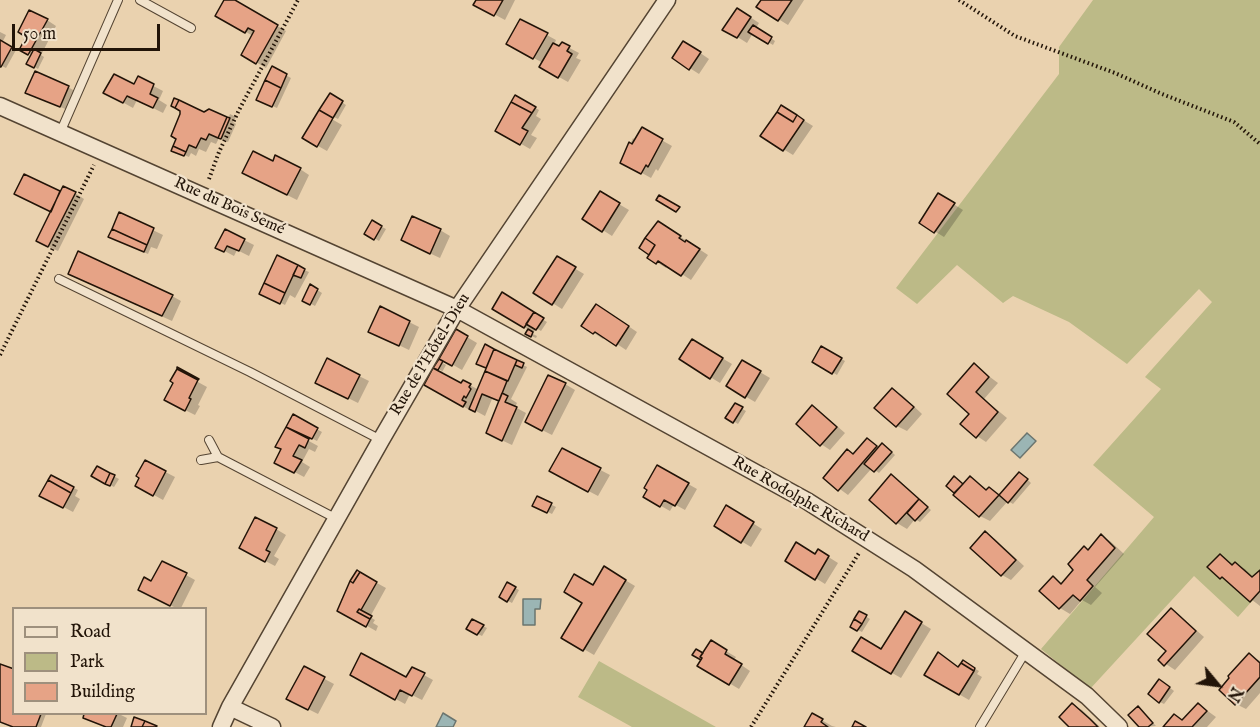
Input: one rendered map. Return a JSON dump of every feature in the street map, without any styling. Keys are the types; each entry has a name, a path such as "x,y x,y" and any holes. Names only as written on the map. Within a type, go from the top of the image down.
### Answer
{"street":[{"name":"Rue de l'Hôtel-Dieu","path":"221,727 230,707 457,309 667,0"},
{"name":"Rue du Bois Semé","path":"0,106 457,309"},
{"name":"Rue Rodolphe Richard","path":"457,309 807,501 868,539 914,569 1087,696 1119,727"},
{"path":"230,707 272,727"}],"lane":[{"path":"60,133 118,0"},
{"path":"140,0 191,28"},
{"path":"59,279 250,372 381,440"},
{"path":"209,440 218,458"},
{"path":"201,460 218,458 337,519"},
{"path":"980,727 1026,651"}],"path":[{"path":"203,196 219,153 239,110 297,0"},
{"path":"959,0 1015,36 1115,73 1234,122 1260,144"},
{"path":"0,355 101,151"},
{"path":"751,727 868,539"}],"green space":[{"path":"1093,0 1260,0 1260,592 1238,617 1194,576 1090,689 1041,649 1154,517 1093,465 1161,389 1145,377 1212,302 1199,289 1127,364 1069,322 1013,296 1003,303 957,265 917,304 896,288 1059,74 1059,47"},
{"path":"599,661 716,727 632,727 578,697"}],"water":[{"path":"1027,433 1036,441 1020,458 1011,450"},
{"path":"523,599 541,599 540,609 535,609 535,625 523,625"},
{"path":"443,713 456,721 453,727 436,727"}],"building":[{"path":"224,0 235,0 278,25 256,64 241,55 254,31 248,28 245,33 215,16"},
{"path":"476,0 503,0 494,16 473,5"},
{"path":"761,0 792,0 778,21 756,7"},
{"path":"737,8 751,17 737,38 722,30"},
{"path":"29,10 48,19 28,55 19,50 26,37 18,32"},
{"path":"520,19 548,33 533,59 506,44"},
{"path":"753,25 772,37 768,44 748,32"},
{"path":"0,40 12,47 1,67 0,67"},
{"path":"683,41 701,52 689,70 672,58"},
{"path":"562,42 570,46 567,51 572,54 558,78 539,67 553,43 559,46"},
{"path":"34,49 41,53 34,68 26,64"},
{"path":"272,66 287,74 281,88 265,80"},
{"path":"35,71 69,86 60,107 25,93"},
{"path":"114,74 134,84 138,76 154,84 150,94 158,98 153,108 127,96 123,103 103,93"},
{"path":"265,80 281,88 272,107 256,100"},
{"path":"330,93 343,101 333,118 319,110"},
{"path":"515,95 536,107 532,113 511,102"},
{"path":"174,98 179,100 175,108 171,106"},
{"path":"179,100 204,112 209,109 227,117 218,138 209,134 206,140 201,138 196,148 189,145 186,152 173,146 176,139 171,136 180,114 180,111 175,108"},
{"path":"511,102 532,113 522,128 528,131 520,145 495,131"},
{"path":"781,105 797,115 793,122 777,112"},
{"path":"319,110 333,118 317,147 302,138"},
{"path":"777,112 793,122 797,115 804,120 783,151 760,136"},
{"path":"227,117 230,118 221,139 218,138"},
{"path":"642,127 663,139 648,167 646,165 641,174 620,163 629,142 632,144"},
{"path":"173,146 186,152 184,156 171,151"},
{"path":"253,151 273,161 275,155 301,168 287,195 242,173"},
{"path":"24,174 60,191 51,212 14,194"},
{"path":"63,186 76,192 48,247 36,241"},
{"path":"600,191 620,203 602,232 582,219"},
{"path":"938,193 955,203 934,233 919,223"},
{"path":"659,195 680,207 676,212 656,200"},
{"path":"119,212 154,228 147,245 112,229"},
{"path":"412,216 441,229 430,254 401,240"},
{"path":"372,220 382,226 374,240 364,234"},
{"path":"658,221 681,236 679,238 685,242 686,240 700,249 681,276 658,261 656,264 647,258 655,245 645,238"},
{"path":"112,229 147,245 144,252 108,237"},
{"path":"225,229 245,239 239,251 227,246 224,252 215,248"},
{"path":"645,238 655,245 649,255 639,248"},
{"path":"78,251 173,295 162,316 68,274"},
{"path":"277,255 298,265 285,293 264,283"},
{"path":"557,256 576,267 552,305 533,293"},
{"path":"298,265 305,269 301,278 293,275"},
{"path":"264,283 285,293 280,304 259,294"},
{"path":"310,284 318,289 310,305 302,301"},
{"path":"502,292 534,312 524,328 492,309"},
{"path":"596,304 629,326 616,346 581,326"},
{"path":"380,306 410,321 399,346 368,332"},
{"path":"534,312 544,318 536,330 526,324"},
{"path":"456,329 468,336 452,366 439,359"},
{"path":"528,329 533,332 531,337 525,334"},
{"path":"692,339 723,358 710,379 679,359"},
{"path":"485,344 494,349 486,368 476,364"},
{"path":"821,346 842,358 832,374 812,362"},
{"path":"494,349 517,360 508,381 485,371"},
{"path":"327,358 360,375 348,399 315,383"},
{"path":"439,359 443,361 438,370 433,368"},
{"path":"517,360 524,363 522,368 515,365"},
{"path":"742,360 761,371 745,398 726,386"},
{"path":"974,363 989,377 976,392 998,412 976,438 960,424 969,414 947,394"},
{"path":"177,367 199,379 177,369"},
{"path":"433,368 461,383 463,380 471,384 466,398 464,396 462,400 466,402 463,407 424,385"},
{"path":"177,369 198,380 185,411 164,400 173,383 170,381"},
{"path":"485,371 507,381 499,401 482,394 475,412 469,409"},
{"path":"548,375 566,383 542,431 525,422"},
{"path":"892,388 914,407 896,427 874,408"},
{"path":"502,393 508,396 505,402 517,407 502,441 486,433"},
{"path":"735,403 743,407 733,423 725,418"},
{"path":"812,405 837,427 820,446 796,424"},
{"path":"293,414 318,428 312,439 286,427"},
{"path":"286,427 309,439 305,448 299,445 293,456 302,460 294,473 274,463 281,449 275,447"},
{"path":"867,438 877,446 838,491 823,478 847,449 853,454"},
{"path":"882,443 892,452 874,472 864,464"},
{"path":"562,448 601,468 588,492 549,471"},
{"path":"145,460 166,471 153,496 135,486 139,478 136,476"},
{"path":"657,465 689,483 675,506 664,500 660,507 643,497 647,490 644,488"},
{"path":"97,466 110,473 105,484 91,476"},
{"path":"1019,472 1028,479 1008,503 999,495"},
{"path":"110,473 115,475 110,486 105,484"},
{"path":"891,474 919,499 896,524 869,500"},
{"path":"51,475 74,487 71,493 48,480"},
{"path":"954,476 963,484 954,493 946,486"},
{"path":"970,476 986,490 989,487 999,495 979,517 953,495"},
{"path":"48,480 71,493 63,508 39,496"},
{"path":"537,496 552,503 547,513 532,506"},
{"path":"919,499 928,507 915,521 907,513"},
{"path":"726,505 754,522 741,543 714,526"},
{"path":"255,517 277,528 266,550 270,552 265,562 239,548"},
{"path":"985,531 1016,560 1001,576 970,548"},
{"path":"1101,534 1115,548 1087,580 1093,586 1080,601 1073,595 1059,609 1039,591 1053,576 1061,584 1073,570 1068,564 1084,546 1088,550"},
{"path":"796,542 815,554 818,549 829,556 815,580 785,561"},
{"path":"1220,554 1232,565 1235,562 1252,577 1260,570 1260,591 1250,602 1207,567"},
{"path":"162,561 187,573 170,606 138,590 144,577 151,581"},
{"path":"604,566 626,580 583,651 561,638 582,603 564,592 574,574 593,585"},
{"path":"357,570 360,572 353,583 350,581"},
{"path":"360,572 377,582 361,610 357,612 370,619 366,627 337,611 350,581 353,583"},
{"path":"507,582 516,587 507,602 499,597"},
{"path":"1171,608 1196,631 1164,666 1158,660 1166,651 1147,634"},
{"path":"359,609 372,616 370,619 357,612"},
{"path":"859,611 867,615 862,624 854,619"},
{"path":"905,611 922,622 891,674 852,651 861,637 881,649"},
{"path":"472,619 484,625 477,635 466,629"},
{"path":"854,619 862,624 857,631 850,627"},
{"path":"711,640 727,650 725,654 742,664 729,685 697,666"},
{"path":"696,649 703,653 701,660 692,655"},
{"path":"938,652 958,667 961,663 974,671 959,695 924,675"},
{"path":"361,653 406,677 412,667 425,673 412,696 400,690 395,700 350,675"},
{"path":"1249,653 1260,663 1260,677 1235,705 1219,690 1229,678 1228,676"},
{"path":"963,660 975,668 974,671 961,663"},
{"path":"0,664 12,668 12,715 41,715 36,727 13,727 0,722"},
{"path":"304,666 325,677 308,710 286,699"},
{"path":"1159,679 1170,687 1159,703 1148,694"},
{"path":"1072,703 1098,727 1069,727 1059,717"},
{"path":"1198,703 1207,711 1192,727 1163,727 1174,714 1182,720"},
{"path":"1138,706 1153,723 1148,727 1139,727 1128,715"},
{"path":"812,713 823,719 821,722 828,727 804,727"},
{"path":"84,715 117,715 111,727 83,718"},
{"path":"134,717 145,721 142,727 131,727"},
{"path":"145,721 157,726 142,727"},
{"path":"855,721 866,727 852,727"}]}
